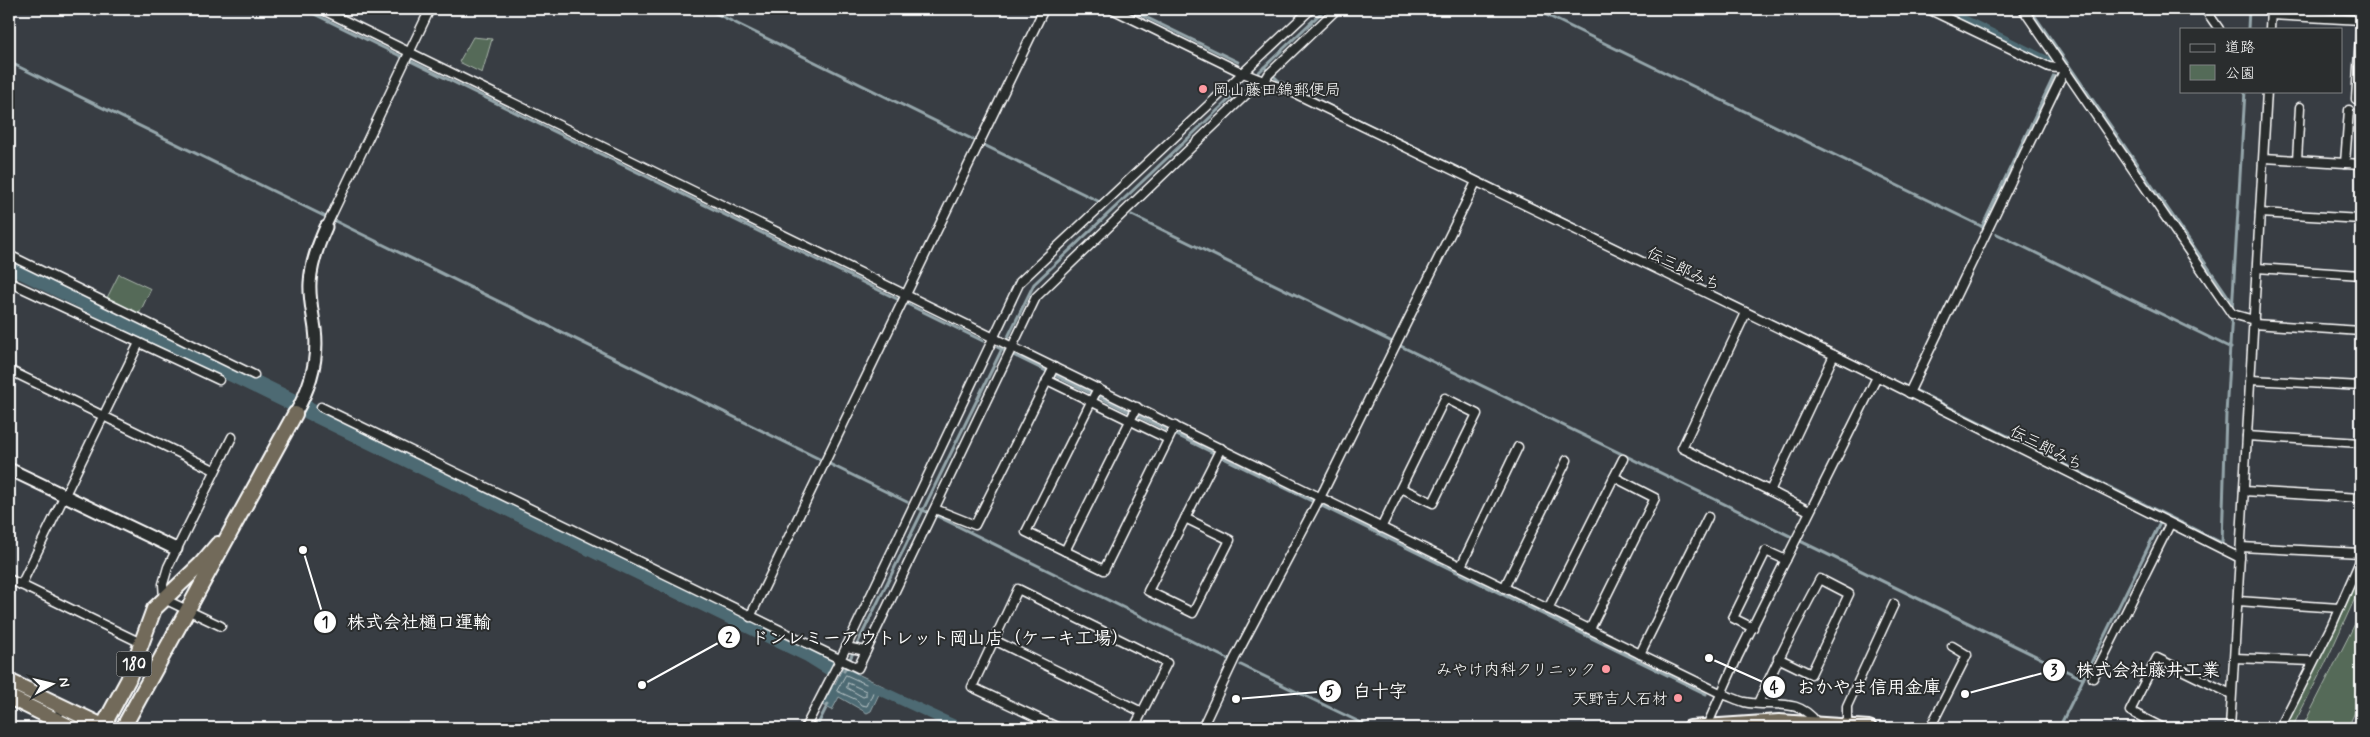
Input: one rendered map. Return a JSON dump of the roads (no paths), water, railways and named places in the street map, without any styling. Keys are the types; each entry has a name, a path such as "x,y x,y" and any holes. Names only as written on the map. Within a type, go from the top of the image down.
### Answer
{"highway":[{"path":"235,523 296,414"},
{"name":"180","path":"104,728 123,691 154,609 201,564 235,523"},
{"name":"180","path":"123,728 187,610 224,547 235,523"},
{"path":"9,681 104,728"},
{"path":"9,697 54,724 72,728"},
{"path":"1690,728 1779,722 1817,723 1870,728"}],"street":[{"path":"321,9 407,56 904,299 997,339 1010,350 1050,373 1171,433 1218,453 1316,501 1382,528 1722,694 1745,702 1800,708 1809,712 1817,723"},
{"path":"296,414 310,384 315,361 316,340 310,282 316,251 430,9"},
{"path":"750,617 1044,9"},
{"name":"伝三郎みち","path":"1112,9 1243,73 1294,93 1834,355 2240,558"},
{"path":"805,728 842,660 1025,277 1311,9"},
{"path":"321,407 858,668 1036,297 1044,287 1337,9"},
{"path":"1928,9 2049,67 2065,69"},
{"path":"2023,9 2234,315 2254,322 2361,331"},
{"path":"2205,9 2217,28"},
{"path":"2270,28 2271,12 2304,13 2361,20 2356,99"},
{"path":"1909,393 2065,69"},
{"path":"2230,728 2267,92"},
{"path":"2296,160 2300,107"},
{"path":"2345,163 2349,110"},
{"path":"2264,158 2361,164"},
{"path":"1202,728 1476,182"},
{"path":"2260,213 2361,219"},
{"path":"9,255 254,374"},
{"path":"2257,268 2361,275"},
{"path":"9,282 219,380"},
{"path":"1746,313 1682,448 1809,511"},
{"path":"21,585 139,343"},
{"path":"1770,491 1834,355"},
{"path":"9,370 214,470"},
{"path":"1050,373 1171,433"},
{"path":"935,509 976,525 1050,373"},
{"path":"1706,727 1809,511 1877,377"},
{"path":"2250,380 2361,386"},
{"path":"1095,395 1026,532 1104,570 1171,433"},
{"path":"1382,528 1401,488 1445,398 1477,414 1433,504 1401,488"},
{"path":"1065,551 1133,414"},
{"path":"2247,436 2361,443"},
{"path":"221,626 164,599 162,584 176,549 232,437"},
{"path":"1461,566 1518,447"},
{"path":"1185,518 1230,540 1193,614 1148,591 1185,518 1218,453"},
{"path":"1548,609 1623,459"},
{"path":"1504,588 1567,460"},
{"path":"9,469 176,549"},
{"path":"1590,629 1655,498 1614,477"},
{"path":"2244,491 2361,498"},
{"path":"1640,654 1708,517"},
{"path":"2093,678 2170,524"},
{"path":"2241,547 2361,553"},
{"path":"1753,628 1733,618 1766,552 1786,560"},
{"path":"2280,728 2340,608 2361,559"},
{"path":"9,578 141,643"},
{"path":"1758,703 1778,658 1820,580 1849,594 1810,674 1778,658"},
{"path":"1059,728 972,687 1018,589 1166,663 1134,728"},
{"path":"2238,601 2340,608"},
{"path":"1843,726 1847,706 1894,604"},
{"path":"994,640 1142,712"},
{"path":"1930,728 1967,656 1952,646"},
{"path":"848,647 865,651"},
{"path":"2164,728 2130,711 2157,658 2231,694"},
{"path":"2234,658 2314,662"},
{"path":"54,724 62,707"}],"water":[{"path":"843,667 885,687 883,693 880,692 871,711 867,713 839,697 832,710 822,705 832,688 831,685 835,684"}],"waterway":[{"path":"304,9 983,341"},
{"path":"707,9 1098,201"},
{"path":"1129,9 1238,62"},
{"path":"1258,73 1325,9"},
{"path":"1534,9 1983,227"},
{"path":"1941,9 2051,63"},
{"path":"2030,9 2232,302"},
{"path":"2248,28 2249,9"},
{"path":"9,62 326,217"},
{"path":"1264,67 1279,81 1808,338"},
{"path":"1982,227 2054,76"},
{"path":"1005,343 1034,284 1238,91"},
{"path":"1917,391 2222,543 2226,414 2245,92"},
{"path":"1132,215 2083,679"},
{"path":"333,220 907,502"},
{"path":"1997,234 2231,348"},
{"path":"9,264 294,403"},
{"path":"997,347 1706,694"},
{"path":"844,671 1002,349"},
{"path":"1894,381 1907,387"},
{"path":"306,409 810,654 831,667"},
{"path":"918,508 927,512"},
{"path":"937,516 1232,661"},
{"path":"2059,728 2160,523"},
{"path":"819,660 826,671"},
{"path":"1241,665 1372,728"},
{"path":"871,686 961,728"},
{"path":"816,728 828,704"}],"place":[{"name":"岡山藤田錦郵便局","path":"1203,89"},
{"name":"株式会社樋口運輸","path":"303,550"},
{"name":"おかやま信用金庫","path":"1709,658"},
{"name":"みやけ内科クリニック","path":"1606,669"},
{"name":"ドンレミーアウトレット岡山店（ケーキ工場）","path":"642,685"},
{"name":"株式会社藤井工業","path":"1965,694"},
{"name":"天野吉人石材","path":"1678,698"},
{"name":"白十字","path":"1236,699"}]}
